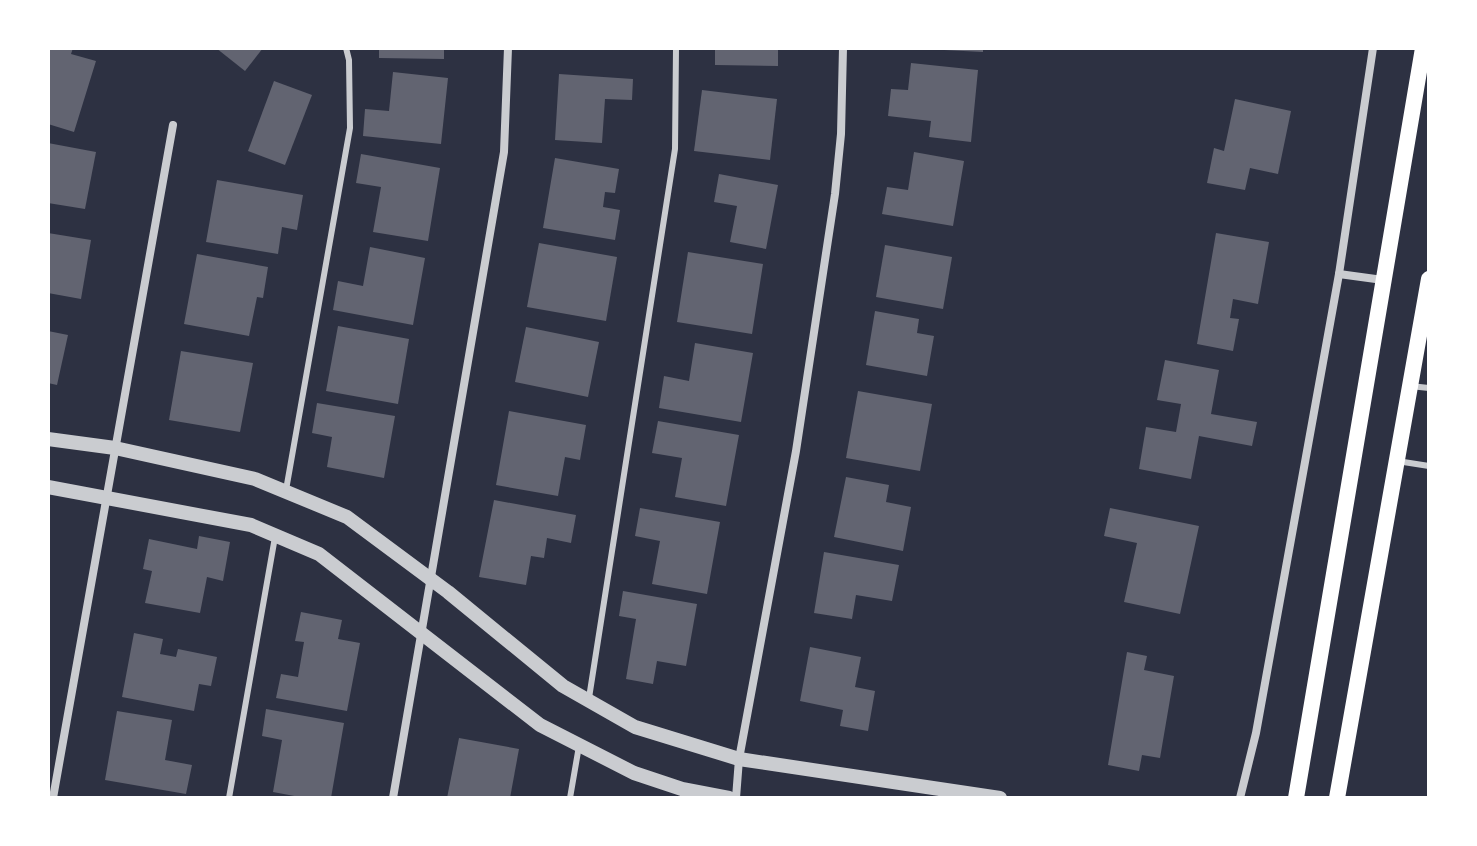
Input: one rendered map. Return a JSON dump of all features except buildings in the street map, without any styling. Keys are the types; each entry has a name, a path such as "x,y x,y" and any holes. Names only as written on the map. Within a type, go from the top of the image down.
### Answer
{"main road":[{"path":"1296,798 1423,48"},
{"path":"1337,798 1429,279"}],"street":[{"path":"393,798 504,152 508,48"},
{"path":"736,798 739,759 796,451 833,209 841,134 843,48"},
{"path":"1240,798 1256,733 1339,274 1373,48"},
{"path":"53,798 173,125"},
{"path":"1339,274 1383,280"},
{"path":"48,439 115,448 255,479 347,517 429,578 563,686 635,727 739,759 1000,798"},
{"path":"48,487 251,525 319,554 540,725 634,773 682,789 729,798"}],"lane":[{"path":"286,491 350,128 346,48"},
{"path":"589,700 675,149 676,48"},
{"path":"1410,386 1429,388"},
{"path":"1397,461 1429,466"},
{"path":"229,798 275,534"},
{"path":"570,798 579,746"}]}
